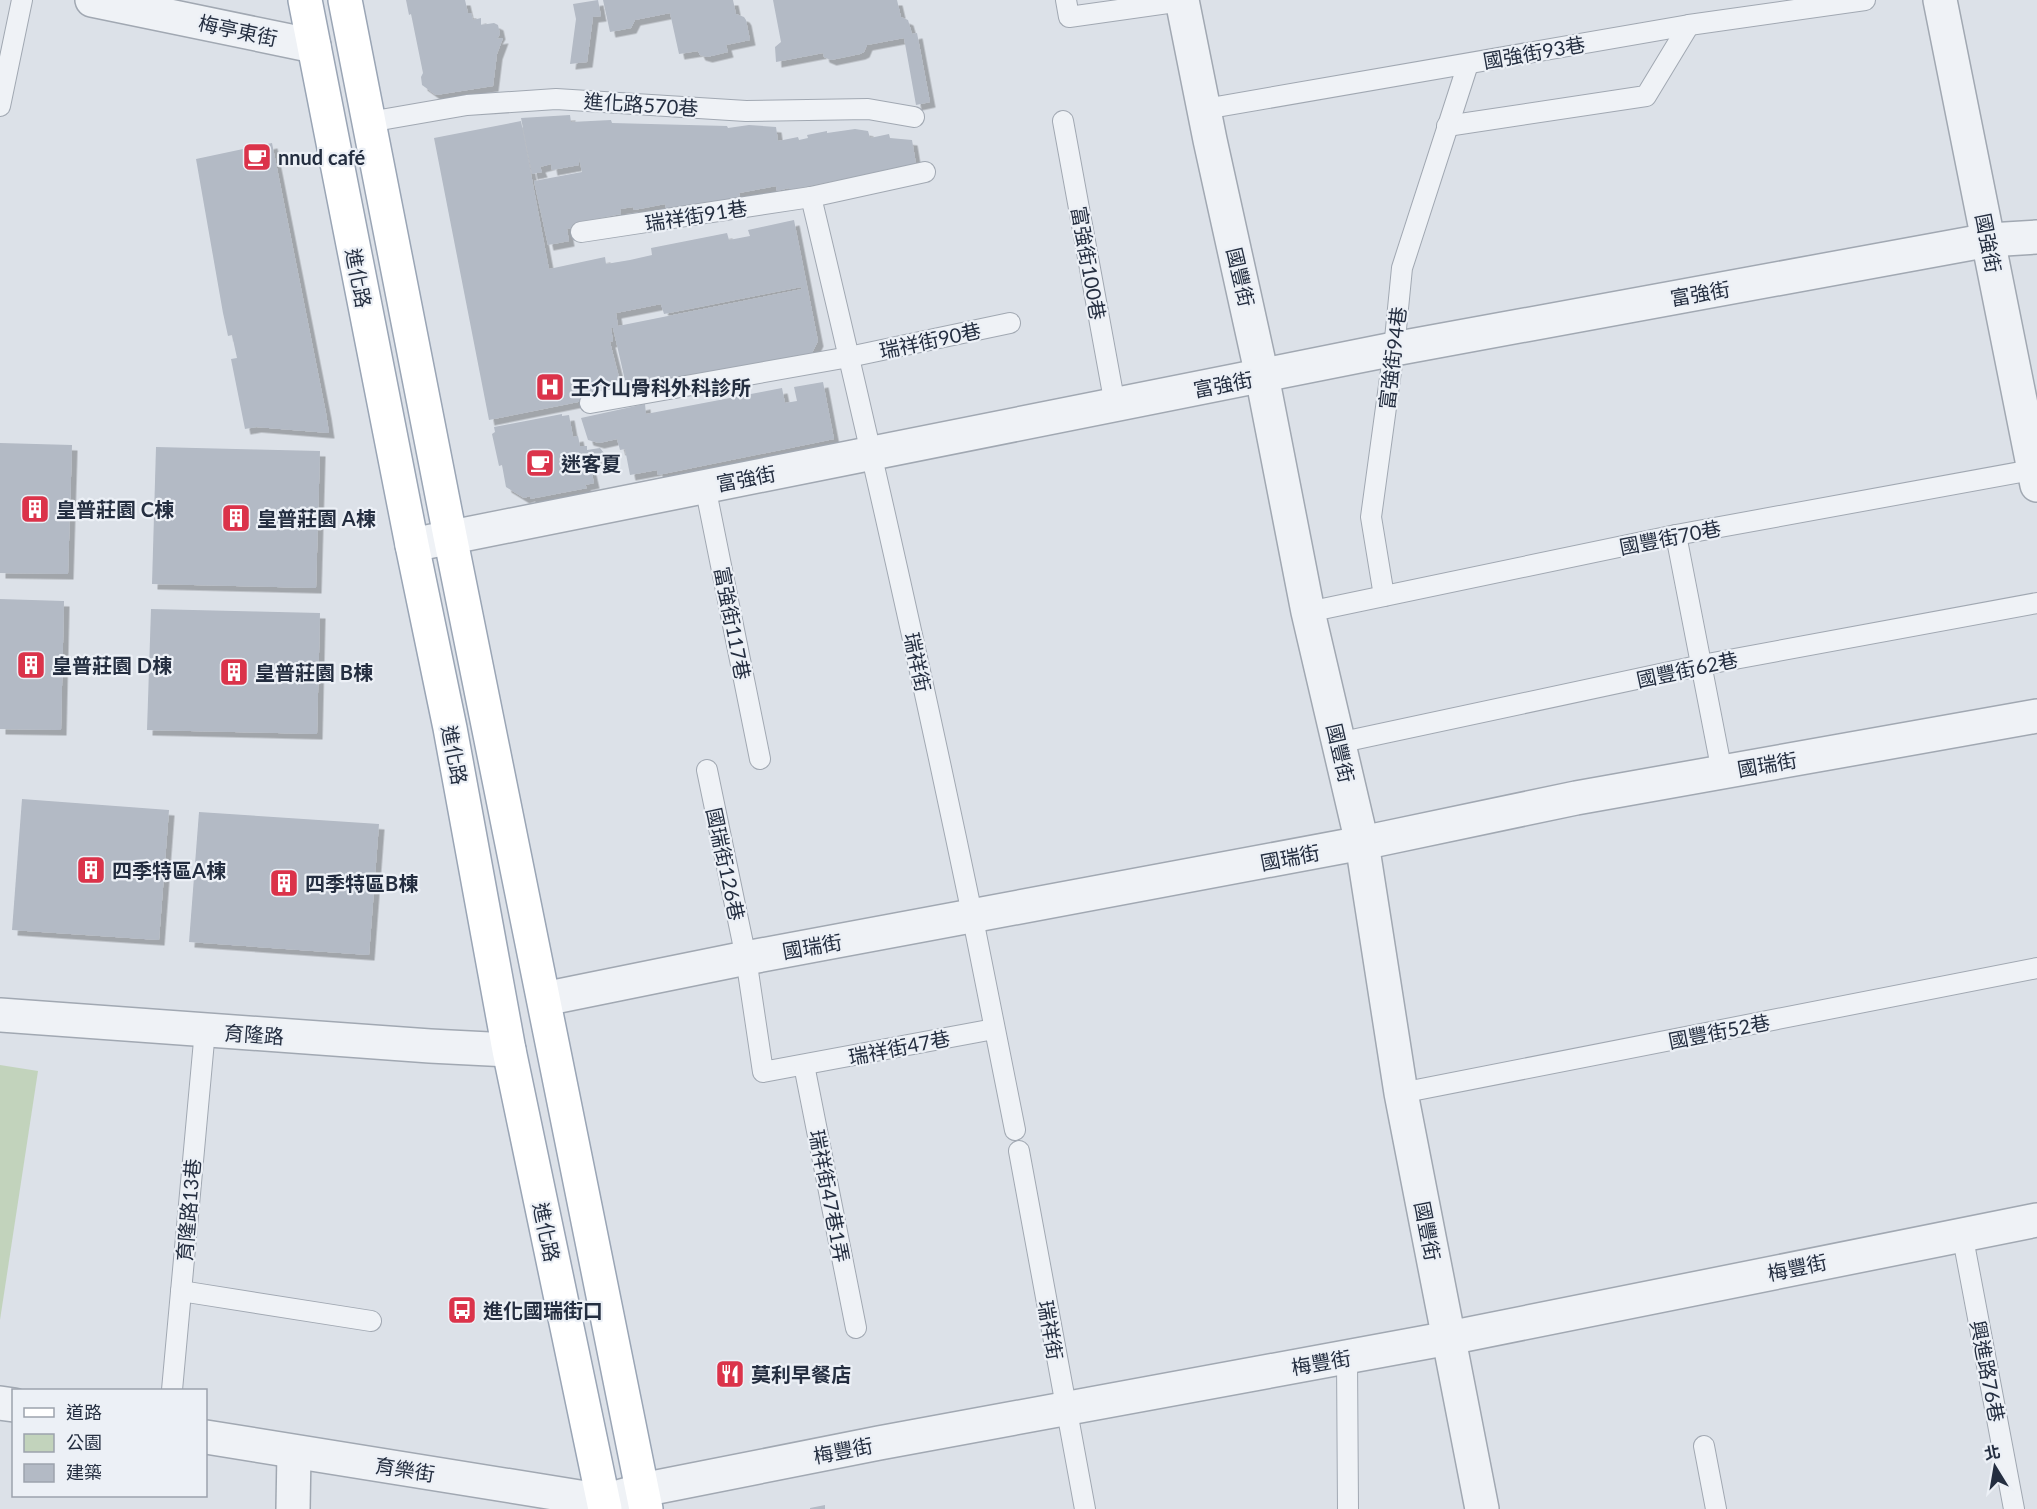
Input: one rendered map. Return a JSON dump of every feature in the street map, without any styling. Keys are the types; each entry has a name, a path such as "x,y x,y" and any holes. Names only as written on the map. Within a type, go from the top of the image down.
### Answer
{"main road":[{"name":"進化路","path":"305,0 452,740 509,1050 605,1505"},
{"name":"進化路","path":"345,0 450,536 644,1500"}],"street":[{"name":"梅亭東街","path":"92,0 314,46"},
{"name":"國豐街","path":"1182,0 1262,376 1308,612 1362,843 1401,1093 1482,1509"},
{"name":"國強街","path":"1940,0 2036,475"},
{"name":"富強街","path":"412,545 1394,349 1989,240 2037,237"},
{"name":"國瑞街","path":"544,999 746,958 1362,843 1576,798 2037,716"},
{"name":"育隆路","path":"0,1015 430,1047 509,1050"},
{"name":"梅豐街","path":"605,1505 644,1500 1065,1408 1449,1338 1962,1233 2037,1220"},
{"name":"育樂街","path":"207,1437 605,1505"},
{"path":"293,1509 294,1452"}],"lane":[{"path":"0,106 22,0"},
{"path":"1066,0 1069,17 1182,0"},
{"name":"國強街93巷","path":"1205,109 1689,25 1865,0"},
{"path":"1448,126 1646,96 1689,25"},
{"name":"富強街94巷","path":"1384,596 1371,517 1394,349 1402,268 1468,64"},
{"name":"進化路570巷","path":"369,122 467,105 556,99 746,111 868,109 914,117"},
{"name":"富強街100巷","path":"1063,121 1115,405"},
{"name":"瑞祥街91巷","path":"581,232 811,197 925,172"},
{"name":"瑞祥街","path":"811,197 872,452 973,916 1016,1130"},
{"name":"瑞祥街90巷","path":"590,403 849,357 1010,323"},
{"name":"國豐街70巷","path":"1308,612 1676,535 2036,475"},
{"name":"富強街117巷","path":"705,486 760,759"},
{"path":"1676,535 1722,772"},
{"name":"國豐街62巷","path":"1338,743 1702,665 2037,603"},
{"name":"國瑞街126巷","path":"707,770 746,958 764,1072 804,1065"},
{"name":"國豐街52巷","path":"1401,1093 2037,968"},
{"name":"瑞祥街47巷","path":"804,1065 994,1029"},
{"name":"育隆路13巷","path":"172,1389 205,1030"},
{"name":"瑞祥街47巷1弄","path":"804,1065 856,1328"},
{"name":"瑞祥街","path":"1019,1151 1085,1509"},
{"name":"興進路76巷","path":"1962,1233 2014,1509"},
{"path":"181,1291 371,1321"},
{"path":"1347,1357 1348,1509"},
{"path":"1704,1446 1716,1509"}],"green space":[{"path":"0,1065 38,1071 0,1320"}],"building":[{"path":"406,0 465,0 468,13 471,13 473,20 481,18 481,25 494,23 498,25 500,34 497,39 503,38 497,54 493,86 436,95 422,85 423,73"},
{"path":"598,0 601,16 593,17 587,62 570,64 576,19 573,4"},
{"path":"603,0 733,0 736,14 746,20 750,40 726,45 728,52 707,57 700,55 698,51 679,54 670,13 635,20 631,28 610,32"},
{"path":"773,0 897,0 901,17 908,20 912,34 917,33 930,102 916,105 904,38 867,45 864,52 860,54 831,60 824,57 823,53 776,62 775,47 781,42"},
{"path":"570,115 571,122 611,120 612,123 727,126 728,128 749,125 776,127 778,141 798,137 799,140 808,138 807,135 827,131 827,133 855,129 868,131 870,138 889,134 890,138 912,140 916,164 789,190 789,188 777,191 776,186 739,193 740,198 667,212 665,204 634,210 633,207 620,209 621,214 590,220 591,224 567,229 569,241 548,245 534,181 582,172 579,158 579,165 552,170 551,164 540,167 542,172 532,174 521,118"},
{"path":"521,121 549,269 605,257 606,264 630,260 652,255 651,248 727,233 729,240 750,236 748,230 794,220 818,341 811,355 627,389 613,328 611,328 613,341 610,342 623,393 489,420 434,138","holes":["801,287 802,289 618,326 616,313 661,304 664,314"]},
{"path":"272,143 329,433 256,427 245,429 231,359 237,358 232,335 228,336 223,313 196,159"},
{"path":"823,382 834,439 658,475 657,470 630,475 625,449 620,450 617,439 599,443 588,440 581,418 645,404 646,414 782,388 785,403 797,401 794,387"},
{"path":"562,414 562,416 569,415 573,437 578,436 580,446 587,446 587,450 600,448 606,461 590,465 594,483 585,485 587,488 530,499 530,496 524,498 506,487 492,434 495,432 494,427"},
{"name":"皇普莊園 C棟","path":"0,443 72,445 68,574 0,573"},
{"name":"皇普莊園 A棟","path":"156,447 320,451 316,588 152,584"},
{"name":"皇普莊園 D棟","path":"0,599 64,601 61,730 0,729"},
{"name":"皇普莊園 B棟","path":"151,609 320,613 317,734 147,730"},
{"name":"四季特區A棟","path":"22,799 169,810 159,940 12,930"},
{"name":"四季特區B棟","path":"199,812 379,824 369,955 189,942"},
{"path":"825,1505 825,1509 810,1509 810,1508"}],"place":[{"name":"nnud café","path":"257,157"},
{"name":"王介山骨科外科診所","path":"550,387"},
{"name":"迷客夏","path":"540,463"},
{"name":"皇普莊園 C棟","path":"35,509"},
{"name":"皇普莊園 A棟","path":"236,518"},
{"name":"皇普莊園 D棟","path":"31,665"},
{"name":"皇普莊園 B棟","path":"234,672"},
{"name":"四季特區A棟","path":"91,870"},
{"name":"四季特區B棟","path":"284,883"},
{"name":"進化國瑞街口","path":"462,1310"},
{"name":"莫利早餐店","path":"730,1374"}]}
